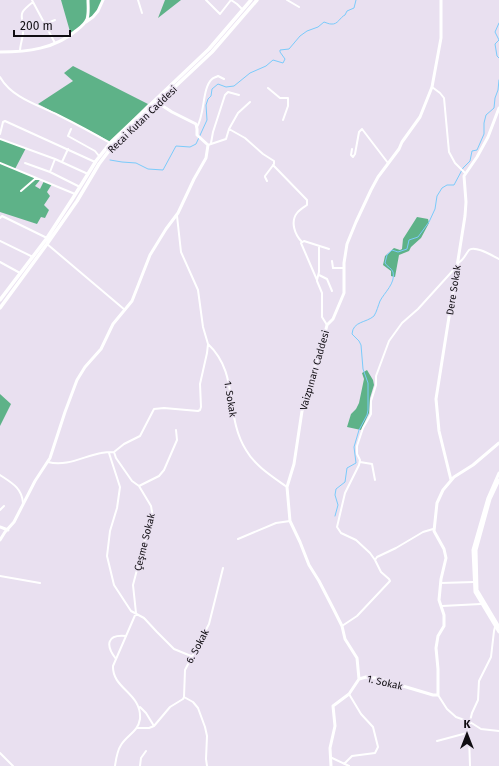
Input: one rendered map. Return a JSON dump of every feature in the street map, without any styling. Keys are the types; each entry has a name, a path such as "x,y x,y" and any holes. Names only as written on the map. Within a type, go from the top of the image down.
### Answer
{"main road":[{"name":"Recai Kutan Caddesi","path":"0,308 47,244 99,164 114,144 209,49 251,0"},
{"name":"Recai Kutan Caddesi","path":"0,300 2,295 47,238 95,162 110,143 212,52 257,0"}],"street":[{"path":"85,23 88,13 88,0"},
{"path":"0,52 20,52 55,44 68,37 93,18 103,0"},
{"path":"138,0 142,12"},
{"path":"206,0 220,14 231,0 242,10"},
{"path":"287,0 299,7"},
{"name":"Vaizpınarı Caddesi","path":"360,679 357,658 344,639 342,626 309,565 290,522 287,487 294,464 302,412 309,397 311,379 327,325 332,319 342,299 345,283 344,268 347,244 370,190 420,117 432,87 441,38 441,0"},
{"path":"20,52 23,32 21,15 32,1 55,44"},
{"path":"45,24 55,20"},
{"path":"197,127 200,121 206,90 211,79 218,76 224,79"},
{"path":"0,77 8,88 32,104 60,116 110,143"},
{"path":"432,87 440,92 444,98 449,152 455,163 465,173 477,157 488,138 499,108"},
{"path":"268,88 280,98 288,98 288,106 283,120"},
{"path":"0,540 23,505 35,481 54,450 65,412 77,380 85,367 101,349 110,328 134,297 150,255 178,213 206,158 225,95 228,92 239,95"},
{"path":"157,102 172,112 194,122 197,127 198,137 210,144 226,139 229,128 240,111 250,102"},
{"path":"0,134 3,122 5,121 95,162"},
{"path":"229,128 245,138 263,154 275,162 265,176 267,181"},
{"path":"71,129 68,136 95,151 100,156"},
{"path":"352,149 351,155 353,157 355,154 359,132 362,129 388,162"},
{"path":"0,139 55,159 88,174"},
{"path":"62,162 68,149"},
{"path":"50,172 55,159"},
{"path":"0,162 76,194"},
{"path":"25,163 50,172 80,187"},
{"path":"273,165 307,200 307,205 296,214 293,224 297,237 302,242 322,293 322,317 327,325"},
{"name":"Dere Sokak","path":"451,480 439,430 436,399 466,216 466,198 463,180 465,173"},
{"path":"21,191 36,178"},
{"path":"48,462 55,463 71,461 101,453 114,452 124,444 140,436 154,409 164,408 192,411 200,410 200,384 208,344 203,327 198,290 181,252 177,216 178,213"},
{"path":"0,218 2,216 47,238"},
{"path":"0,241 33,257"},
{"path":"302,242 304,241 329,249"},
{"path":"47,244 125,310"},
{"path":"317,280 319,275 319,246"},
{"path":"342,626 357,616 390,582 382,572 376,560 358,541 341,533 337,527 346,493 360,462 357,454 357,446 364,426 371,414 371,398 376,385 376,376 388,341 402,324 440,286 470,250 473,248 481,250 499,259"},
{"path":"332,261 333,268 344,268"},
{"path":"0,262 20,274"},
{"path":"319,275 327,279 332,291"},
{"name":"1. Sokak","path":"208,344 220,358 225,369 235,423 245,449 256,463 287,487"},
{"path":"139,486 159,476 164,470 177,440 176,430"},
{"path":"499,443 473,465 458,474 443,490 437,501 433,529 446,554 439,600 444,615 444,626 438,636 436,648 438,695 449,712 459,719 470,722 478,728 484,730 499,731"},
{"name":"Çeşme Sokak","path":"114,452 116,458 130,478 139,486 152,507 152,514 133,585 136,613 113,669 117,680 146,713 154,726"},
{"path":"109,453 120,482 120,491 114,522 110,531 107,556 116,588 129,609 144,618 174,649 191,656"},
{"path":"360,462 372,464 375,480"},
{"path":"499,473 488,498 474,546 475,592 498,626 499,632"},
{"path":"0,475 23,495 23,505"},
{"path":"483,603 478,590 476,550 490,499 499,480"},
{"path":"0,510 4,506"},
{"path":"238,539 276,523 290,522"},
{"path":"0,527 8,530"},
{"path":"376,560 377,557 396,548 426,530 433,529"},
{"name":"6. Sokak","path":"184,697 184,673 191,656 203,638 209,624 223,568"},
{"path":"0,576 40,583"},
{"path":"441,583 474,582"},
{"path":"440,606 483,603"},
{"path":"470,766 469,735 467,733 472,713 478,700 479,681 491,657 494,632 498,626"},
{"path":"116,659 110,651 109,641 116,636 126,636"},
{"name":"1. Sokak","path":"331,766 330,744 335,726 333,708 349,694 360,679 366,677 376,678 433,695 438,695"},
{"path":"344,764 352,756 374,753 378,747 373,727 361,714 349,694"},
{"path":"137,728 149,728 154,726 170,707 184,697 193,702 198,708 205,727 207,736 207,766"},
{"path":"115,766 120,747 137,728 140,720 139,706"},
{"path":"437,741 467,733"},
{"path":"140,766 141,758 146,751"},
{"path":"0,753 13,766"},
{"path":"330,757 349,766"}],"green space":[{"path":"61,0 104,0 93,17 88,18 85,23 71,35"},
{"path":"165,0 181,0 158,18"},
{"path":"73,66 148,104 111,142 38,104 73,81 64,73"},
{"path":"0,139 26,148 15,169 40,180 35,186 40,189 44,181 52,184 47,192 50,196 44,205 49,210 45,218 41,217 37,224 0,212"},
{"path":"417,217 428,219 429,223 421,238 411,247 409,251 399,255 395,277 391,276 391,271 383,265 385,256 394,248 400,250 402,249 403,239"},
{"path":"367,370 373,380 374,385 370,398 369,413 361,430 347,427 351,414 359,403 364,379 362,373"},
{"path":"0,394 11,404 0,426"}],"waterway":[{"path":"110,160 136,163 148,169 163,170 176,146 190,147 196,144 207,120 206,105 211,96 212,89 218,84 226,87 234,86 250,73 266,66 273,60 283,63 285,59 280,50 289,49 300,36 307,31 318,27 324,22 330,24 337,22 345,15 347,11 354,8 356,0"},
{"path":"499,23 495,32 499,40 495,44 497,56 499,58"},
{"path":"335,516 338,505 335,495 336,489 345,482 347,468 356,463 354,447 359,430 368,410 368,383 363,369 361,345 352,334 353,330 357,324 374,316 380,301 393,280 392,269 385,263 387,255 392,250 398,252 407,249 409,240 418,237 429,222 435,209 437,196 442,188 447,185 454,185 463,168 470,161 472,151 477,150 484,134 486,115 494,108 499,80"}]}
